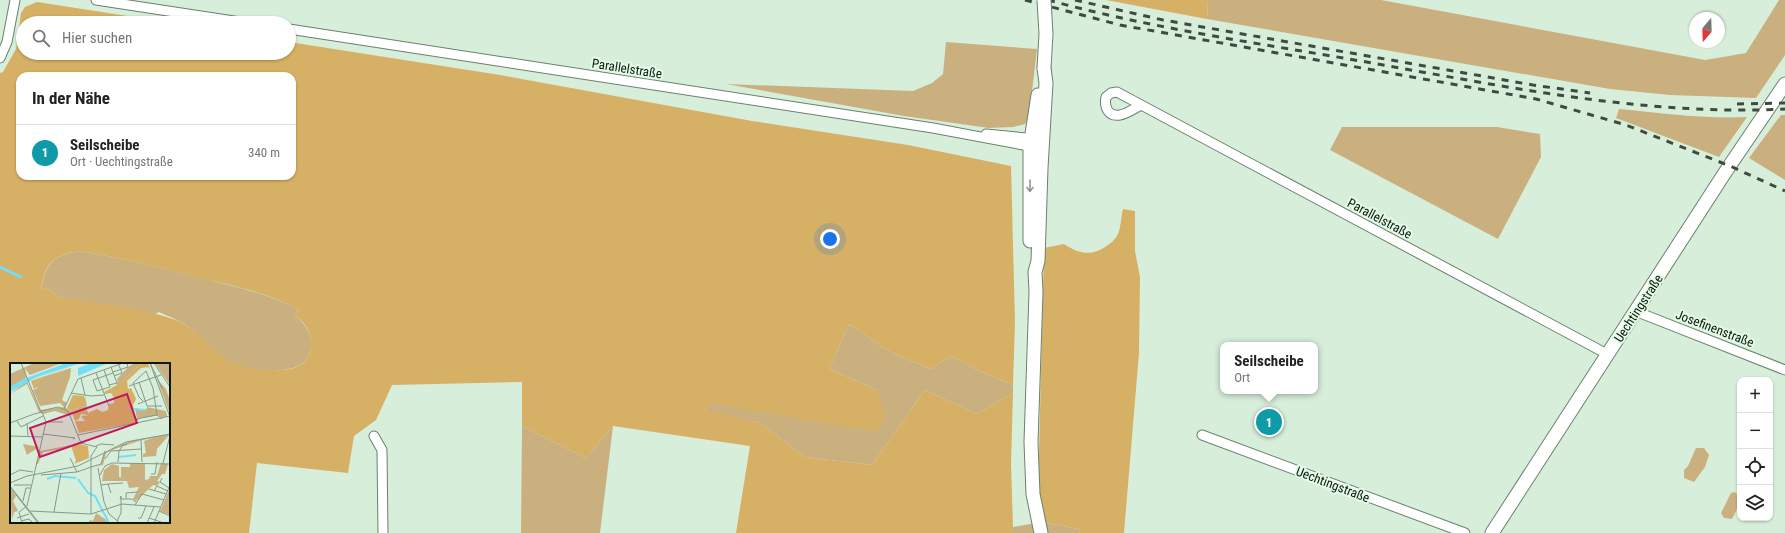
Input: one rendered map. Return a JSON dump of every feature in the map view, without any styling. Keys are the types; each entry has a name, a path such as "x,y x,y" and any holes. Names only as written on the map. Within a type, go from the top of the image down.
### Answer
{"street":[{"path":"0,58 7,42 15,0"},
{"path":"96,0 201,16"},
{"path":"1041,533 1033,494 1030,442 1036,292 1035,272 1031,261 1040,82 1044,68 1046,34 1044,0"},
{"name":"Parallelstraße","path":"296,30 961,133 1036,143"},
{"name":"Uechtingstraße","path":"1492,533 1607,354 1785,84"},
{"name":"Parallelstraße","path":"1141,105 1607,354"},
{"name":"Josefinenstraße","path":"1636,311 1642,315 1785,370"},
{"name":"Uechtingstraße","path":"1202,435 1465,533"},
{"path":"374,436 382,450 383,533"}],"shaded area":[{"path":"1106,0 1208,0 1207,19"},
{"path":"1208,0 1381,0 1705,60 1746,53 1779,0 1785,0 1785,55 1756,98 1670,95 1610,89 1207,19"},
{"path":"37,2 128,16 21,16 25,7"},
{"path":"946,42 1037,49 1029,117 1025,124 1013,127 989,128 904,116 726,84 913,91 932,83 943,74"},
{"path":"296,43 500,75 752,121 908,145 1011,166 1015,322 1013,385 982,372 951,356 931,369 892,353 849,324 829,369 877,390 885,417 877,432 710,403 706,410 760,423 805,457 872,465 925,390 977,414 1013,393 1011,464 1013,527 1011,533 736,533 750,446 613,426 586,458 522,426 522,382 392,385 376,420 354,436 348,473 257,463 249,533 0,533 0,73 3,72 16,49 16,60 296,60","holes":["81,251 226,284 287,304 299,310 295,315 304,324 311,339 309,355 301,365 294,368 272,371 250,368 230,361 212,348 191,328 176,320 133,309 59,297 50,290 41,288 46,271 53,261 58,257"]},
{"path":"1619,109 1699,116 1747,117 1719,157 1616,118"},
{"path":"1781,115 1785,115 1785,180 1749,158"},
{"path":"1342,127 1497,127 1540,134 1541,157 1498,239 1330,150"},
{"path":"1123,209 1135,211 1135,251 1140,277 1139,353 1124,533 1080,533 1078,529 1042,522 1038,495 1044,248 1064,244 1074,250 1084,253 1100,250 1111,243 1117,236"},
{"path":"81,251 140,263 250,290 287,304 299,310 295,315 304,324 311,339 309,355 301,365 293,368 275,371 248,369 231,363 223,358 189,327 178,320 159,312 153,315 59,297 50,290 41,288 46,271 53,261 58,257"},
{"path":"849,324 892,353 931,369 951,356 982,372 1013,385 1013,393 977,414 925,390 872,465 805,457 760,423 706,411 709,403 877,390 829,369"},
{"path":"522,426 586,458 613,426 600,533 521,533"},
{"path":"1696,448 1704,448 1709,455 1705,467 1694,482 1684,478 1684,470 1688,466"},
{"path":"1735,492 1737,494 1737,509 1732,519 1724,518 1721,513 1731,493"},
{"path":"1042,522 1078,529 1080,533 1011,533 1013,527"}],"waterway":[{"path":"0,267 21,277"}],"railway":[{"path":"1025,0 1120,25 1536,99 1626,125 1730,166 1785,191"},
{"path":"1048,0 1169,28 1577,98 1681,108 1733,110 1785,109"},
{"path":"1075,0 1163,20 1533,85 1590,93"},
{"path":"1737,104 1785,103"}],"place":[{"name":"Seilscheibe","path":"1269,422"}]}
